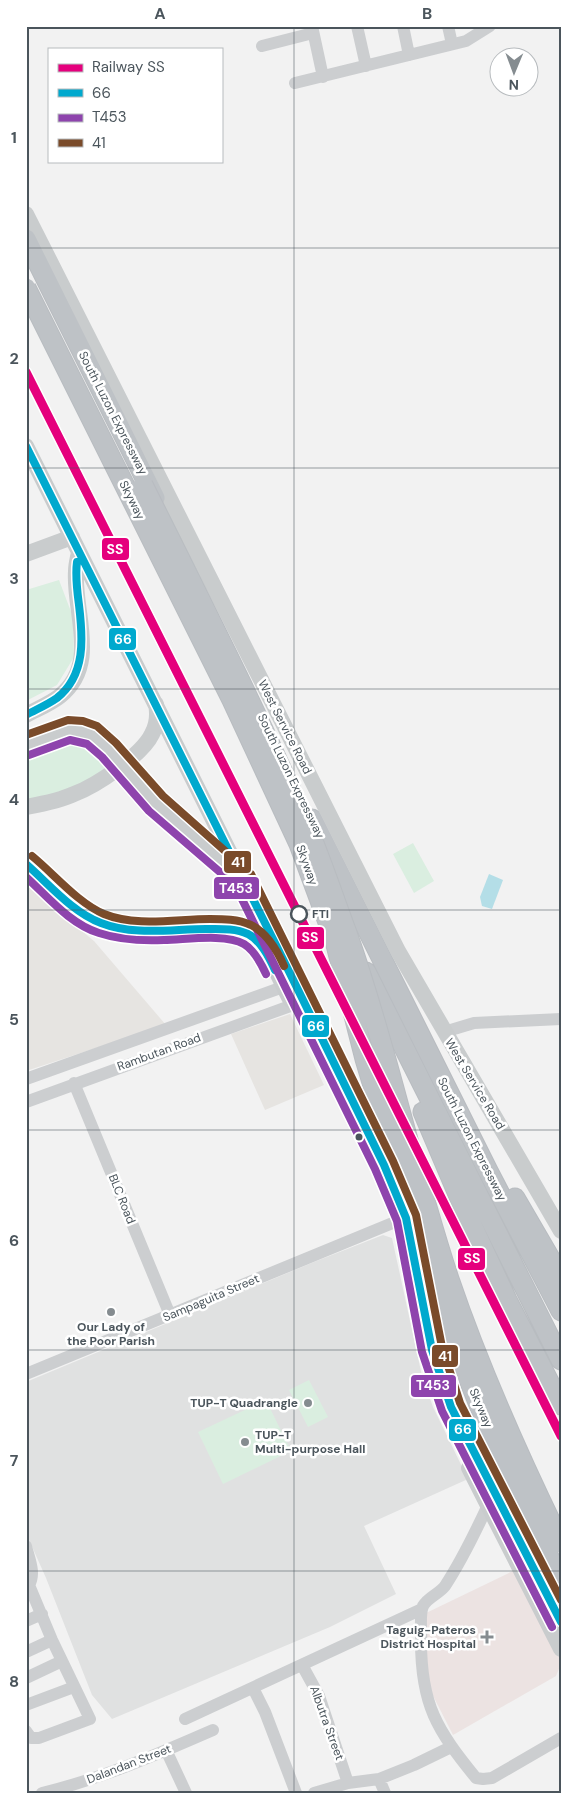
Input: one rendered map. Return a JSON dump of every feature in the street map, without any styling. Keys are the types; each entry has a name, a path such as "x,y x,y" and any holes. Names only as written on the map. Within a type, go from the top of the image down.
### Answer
{"highway":[{"name":"South Luzon Expressway","path":"26,239 364,924 561,1312"},
{"name":"Skyway","path":"26,252 248,696 312,839 348,936 409,1140 424,1200 450,1280 477,1355 517,1452 561,1543"},
{"name":"Skyway","path":"26,288 232,700 299,844 335,941 365,1058 409,1206 460,1357 488,1425 558,1576"},
{"name":"South Luzon Expressway","path":"26,296 561,1360"},
{"path":"341,922 463,1206 507,1300 561,1406"},
{"path":"488,1171 504,1184 520,1204 561,1277"}],"main road":[{"name":"West Service Road","path":"26,214 385,926 444,1032 561,1231"},
{"path":"26,446 156,702 384,1165 406,1218 432,1350 451,1407 561,1622"},
{"path":"26,554 72,537"},
{"path":"26,715 60,696 70,686 79,668 82,655 82,639 76,572 79,552"},
{"path":"26,807 47,803 81,791 133,757 144,747 154,731 157,718 156,702"},
{"path":"26,746 63,732 75,730 92,735 109,750 146,792 243,879"},
{"path":"26,864 85,914 106,925 138,930 222,928 249,935 260,945 269,958 374,1170 396,1222 422,1352 442,1412 561,1649"}],"street":[{"path":"357,26 366,66"},
{"path":"403,26 409,55"},
{"path":"448,26 452,44"},
{"path":"295,83 466,41 490,26"},
{"path":"262,46 312,29 323,77"},
{"name":"Rambutan Road","path":"26,1080 283,986"},
{"name":"Rambutan Road","path":"26,1102 293,1004"},
{"path":"444,1032 474,1023 561,1019"},
{"name":"BLC Road","path":"74,1084 170,1315"},
{"name":"Sampaguita Street","path":"26,1374 396,1222"},
{"path":"488,1505 452,1576 443,1589 432,1596 422,1609 421,1654 424,1687 433,1716 451,1747 476,1778 492,1778 561,1738"},
{"path":"26,1546 33,1572 33,1578 28,1586 90,1719 39,1738 32,1738 26,1731"},
{"path":"185,1719 422,1609"},
{"path":"26,1621 42,1614"},
{"path":"26,1652 52,1640"},
{"path":"26,1678 62,1661"},
{"name":"Albutra Street","path":"302,1665 319,1696 348,1783"},
{"path":"26,1705 74,1687"},
{"path":"253,1688 265,1712 296,1793"},
{"name":"Dalandan Street","path":"42,1793 67,1790 214,1730"},
{"path":"314,1793 348,1783 379,1779 451,1747"},
{"path":"166,1750 186,1793"},
{"path":"379,1779 386,1793"}],"shaded area":[{"path":"26,885 94,941 166,1025 26,1071"},
{"path":"290,1014 324,1085 265,1110 231,1034"},
{"path":"383,1235 392,1238 422,1376 433,1407 468,1479 364,1526 396,1594 330,1627 112,1719 92,1695 46,1578 26,1533 26,1382"},
{"name":"Taguig-Pateros District Hospital","path":"517,1569 561,1659 561,1664 556,1676 453,1735 426,1682 424,1614"}],"green space":[{"path":"59,580 73,617 74,657 57,685 26,701 26,590"},
{"path":"88,739 111,765 90,782 26,803 26,755 61,741"},
{"path":"413,843 434,881 414,893 393,854"},
{"name":"TUP-T Quadrangle","path":"309,1380 328,1417 308,1427 289,1390"},
{"name":"TUP-T Multi-purpose Hall","path":"266,1400 291,1451 223,1484 198,1432"}],"water":[{"path":"489,874 503,880 492,909 482,906 480,897"}],"rail line":[{"name":"SS","path":"26,372 561,1436"}],"transit line":[{"name":"66","path":"26,446 384,1165 406,1218 432,1350 451,1407 561,1622"},
{"name":"66","path":"26,715 57,698 66,689 78,667 81,630 76,583 77,562"},
{"name":"41","path":"26,735 68,720 83,721 97,726 116,743 163,796 251,874 393,1161 416,1215 442,1347 460,1403 561,1600"},
{"name":"T453","path":"29,755 70,740 87,744 102,757 149,811 235,885 375,1169 397,1221 422,1352 442,1411 552,1627"},
{"name":"41","path":"32,856 85,903 104,914 116,918 143,921 225,919 251,925 257,928 271,942 284,966"},
{"name":"66","path":"26,864 71,905 101,923 140,931 222,929 243,932 253,937 261,945 275,970"},
{"name":"T453","path":"26,877 69,917 88,929 115,937 131,939 216,938 236,941 244,944 254,953 266,974"}],"place":[{"name":"FTI","path":"299,914"},
{"name":"Our Lady of the Poor Parish","path":"111,1312"},
{"name":"TUP-T Quadrangle","path":"308,1403"},
{"name":"TUP-T Multi-purpose Hall","path":"245,1442"},
{"name":"Taguig-Pateros District Hospital","path":"487,1637"}]}
